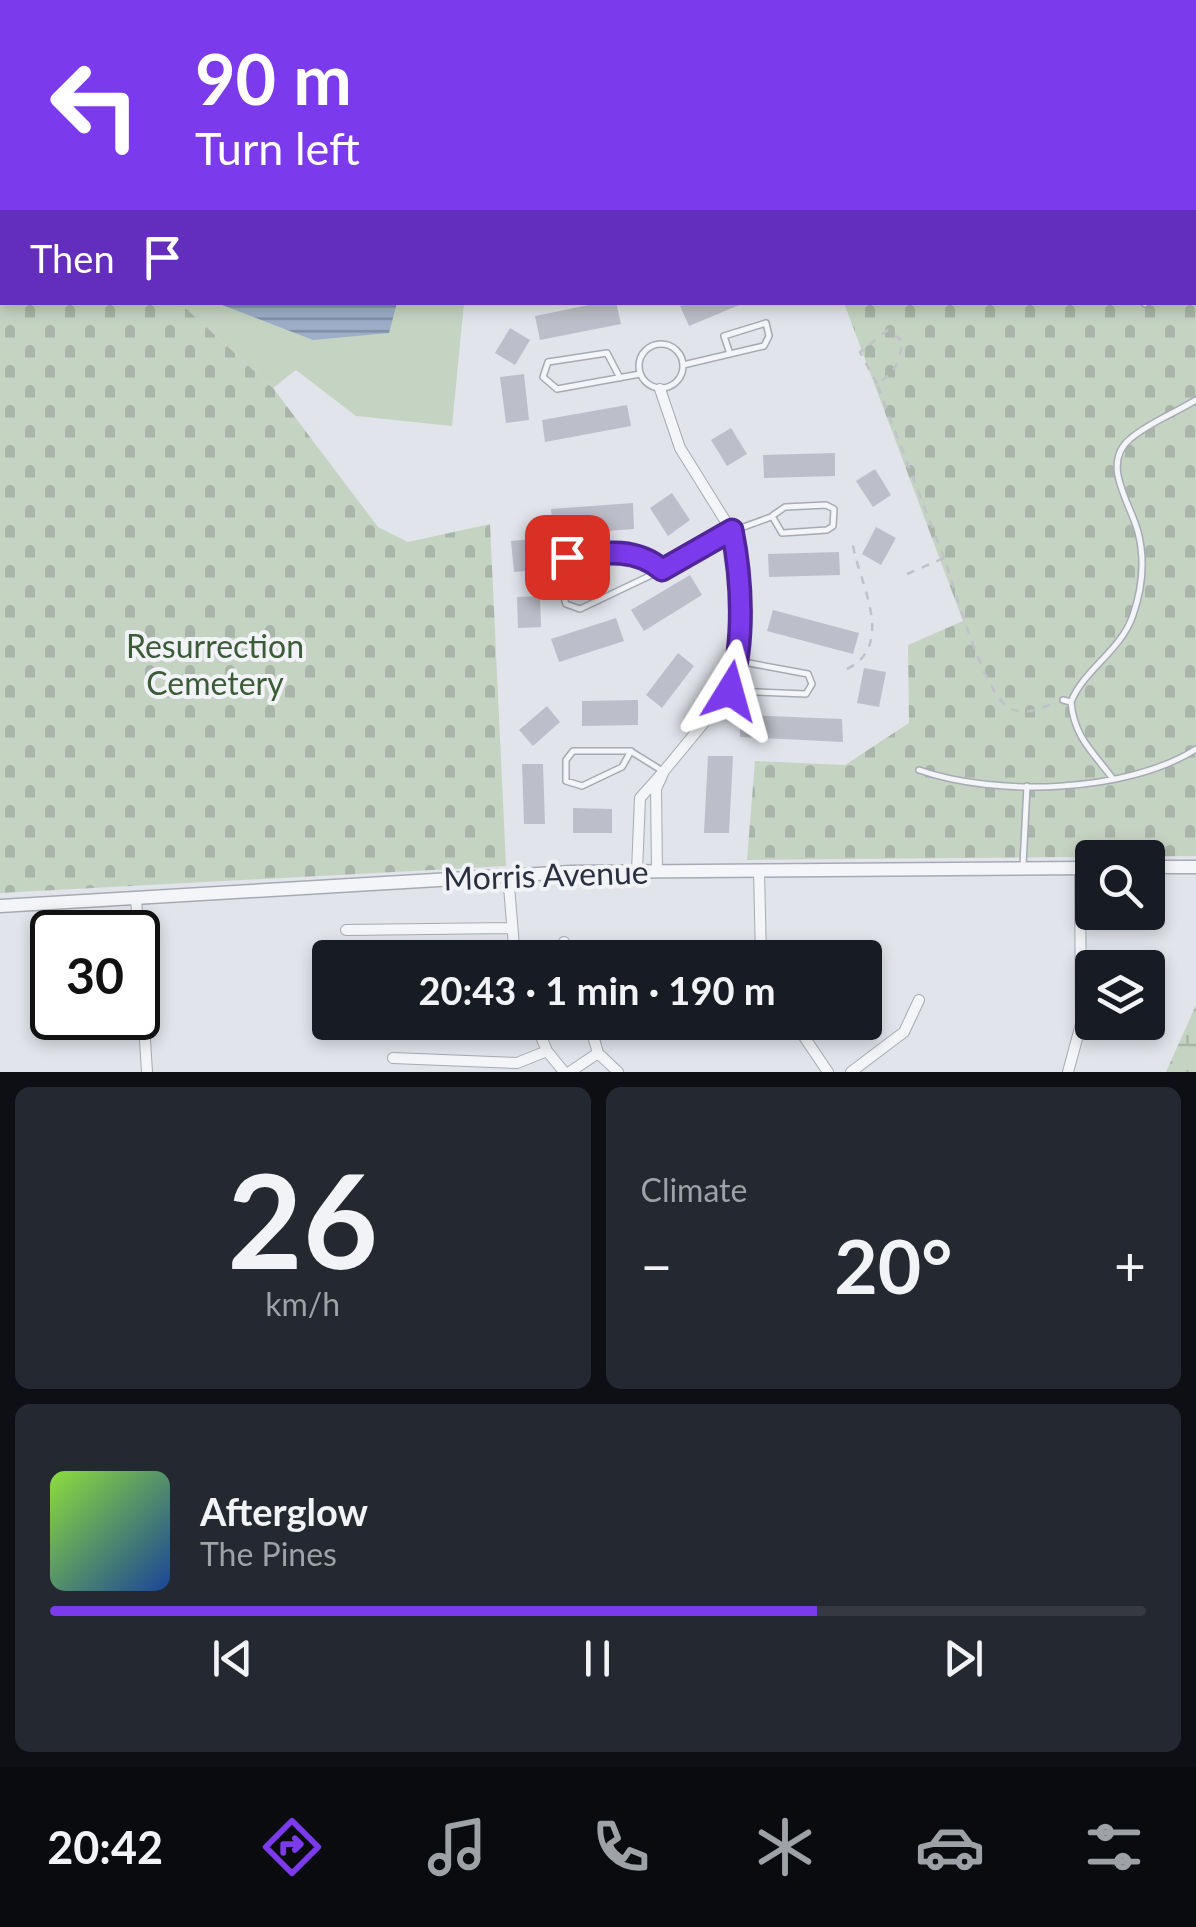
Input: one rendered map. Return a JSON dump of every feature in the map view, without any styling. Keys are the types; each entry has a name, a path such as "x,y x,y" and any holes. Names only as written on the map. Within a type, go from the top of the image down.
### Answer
{"street":[{"path":"637,871 640,798 730,691 736,660 741,572 732,530 672,431 660,389"},
{"path":"657,871 656,789 664,772"},
{"path":"1165,867 1196,867"},
{"name":"Morris Avenue","path":"0,906 508,875 1075,868"},
{"path":"759,870 761,940"},
{"path":"508,875 513,940"},
{"path":"136,898 147,1072"},
{"path":"346,930 511,928"},
{"path":"1068,1072 1081,1024 1084,930"},
{"path":"851,1072 904,1032 919,1000"},
{"path":"542,1040 547,1051 567,1072 598,1053"},
{"path":"594,1040 598,1053 618,1072"},
{"path":"806,1040 828,1072"},
{"path":"394,1058 518,1064 547,1051"}],"lane":[{"path":"683,364 730,354 764,346 769,336 766,323 724,336 730,354"},
{"path":"656,344 671,346 683,364 679,379 660,389 647,384 640,374 643,352 656,344"},
{"path":"620,378 606,353 548,362 543,377 558,389 620,378 640,374"},
{"path":"1114,779 1088,751 1073,726 1067,701 1106,661 1132,619 1142,578 1138,532 1121,492 1118,460 1128,440 1196,400"},
{"path":"662,570 648,558 616,552 567,557 561,588 566,604 580,609 662,570 732,530 772,516 784,507 826,505 834,508 835,518 828,530 782,533 772,516"},
{"path":"730,691 806,694 812,684 808,674 736,660"},
{"path":"919,770 1027,786 1114,779 1148,772 1196,748"},
{"path":"631,751 622,767 582,786 566,782 566,760 573,751 631,751 664,772"},
{"path":"1022,868 1027,786"}],"path":[{"path":"877,384 893,374 900,359 902,341 888,330 860,352 877,384 988,683 1008,708 1025,713 1067,701"},
{"path":"847,669 856,664 873,637 870,598 854,564 852,538"},
{"path":"907,574 944,558"}],"green space":[{"name":"Resurrection Cemetery","path":"0,305 182,305 273,388 378,527 408,542 490,524 506,866 0,893"},
{"path":"182,305 464,305 452,426 356,416 296,370 273,388"},
{"path":"845,305 1196,305 1196,856 1165,856 1165,840 1075,840 1075,857 747,860 755,761 845,765 909,723 908,645 963,621"},
{"path":"1196,1005 1196,1072 1166,1072"}],"water":[{"path":"222,305 396,305 389,333 313,340"}],"building":[{"path":"589,305 617,305 621,324 540,340 535,316"},
{"path":"682,305 739,305 689,326"},
{"path":"510,328 530,340 515,365 495,353"},
{"path":"524,374 529,420 506,423 500,377"},
{"path":"627,405 631,426 545,442 542,420"},
{"path":"731,428 747,454 727,466 711,440"},
{"path":"835,453 835,476 764,478 763,455"},
{"path":"875,469 891,495 873,507 856,481"},
{"path":"672,493 690,520 668,536 650,508"},
{"path":"633,503 634,529 553,535 551,509"},
{"path":"876,527 896,538 881,565 862,554"},
{"path":"535,539 538,570 514,572 511,541"},
{"path":"839,552 840,575 769,577 768,554"},
{"path":"690,575 702,595 644,631 631,610"},
{"path":"540,596 541,627 518,628 517,597"},
{"path":"773,610 859,633 853,654 767,631"},
{"path":"616,618 624,641 559,662 551,639"},
{"path":"678,653 694,666 662,708 646,695"},
{"path":"864,668 886,672 879,707 857,703"},
{"path":"638,700 638,725 582,726 582,701"},
{"path":"547,706 560,722 533,746 519,730"},
{"path":"740,715 842,719 843,742 740,737"},
{"path":"708,756 733,756 729,833 704,833"},
{"path":"522,764 543,764 545,824 524,824"},
{"path":"573,808 612,809 612,833 573,833"}],"route":[{"path":"567,557 616,552 648,558 662,570 732,530 741,572 735,674 730,691"}]}
